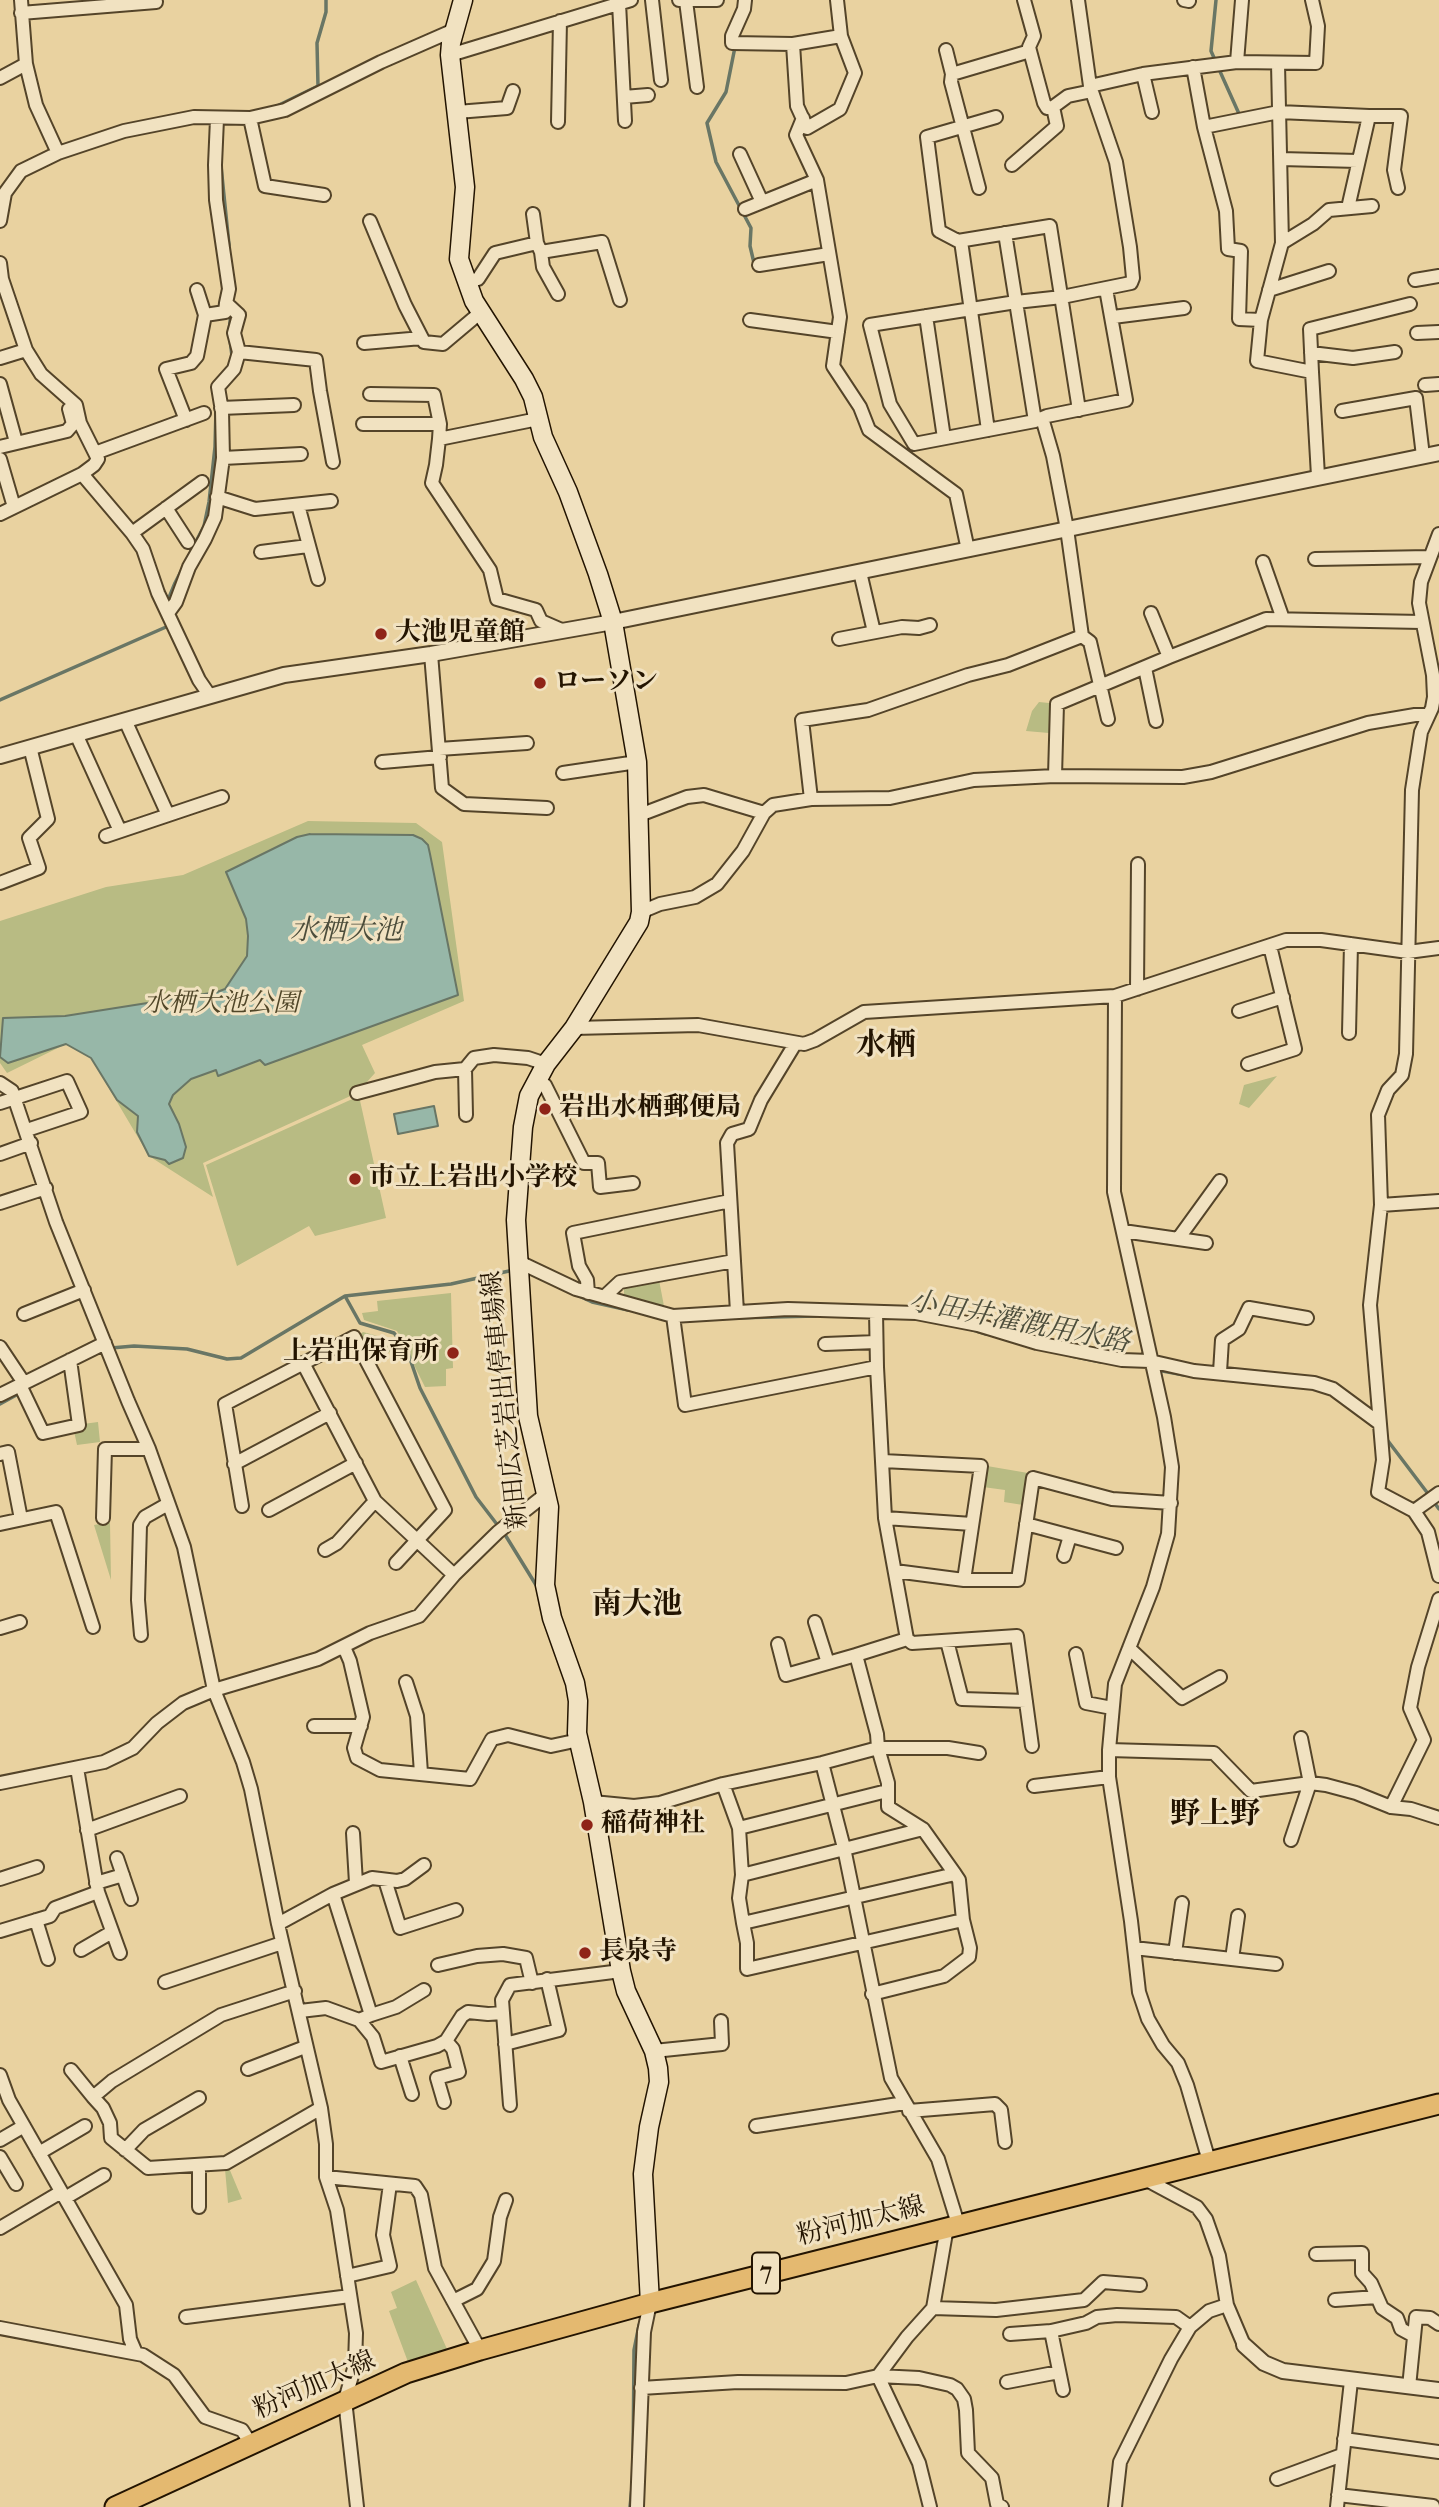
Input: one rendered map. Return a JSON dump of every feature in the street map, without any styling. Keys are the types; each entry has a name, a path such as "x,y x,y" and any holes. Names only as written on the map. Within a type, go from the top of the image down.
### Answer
{"main road":[{"name":"新田広芝岩出停車場線","path":"463,0 450,55 465,187 458,259 481,312 533,397 542,436 573,503 613,622 637,762 641,912 639,922 630,941 574,1028 541,1072 529,1096 523,1127 517,1199 517,1261 528,1416 549,1507 545,1584 552,1618 575,1683 579,1740 593,1802 621,1972 626,1991 654,2051 659,2082 649,2127 643,2174 650,2303"},
{"name":"粉河加太線","path":"115,2507 407,2373 480,2350 953,2225 1439,2104"}],"street":[{"path":"652,0 661,80"},
{"path":"679,0 717,0"},
{"path":"745,0 732,43 793,44 841,36"},
{"path":"793,44 797,106 807,128 840,109 855,73 841,36 837,0"},
{"path":"1024,0 1034,36 1029,47 1047,108 1053,107 1068,96 1143,74 1237,62 1317,63 1318,26 1312,0"},
{"path":"1078,0 1091,89 1116,162 1133,278 1131,284 1062,297 870,325 890,404 914,444 1126,400 1106,289"},
{"path":"1237,62 1242,0"},
{"path":"686,1 697,87"},
{"path":"58,153 36,105 26,64 21,7 156,2"},
{"path":"450,55 625,2 625,121"},
{"path":"558,122 560,22"},
{"path":"0,221 5,193 22,171 58,153 124,131 194,117 250,118 285,110 381,62 454,30"},
{"path":"946,50 952,74 951,82 979,188"},
{"path":"952,74 1030,51"},
{"path":"0,78 26,64"},
{"path":"1278,64 1282,243 1261,320 1257,361 1312,372"},
{"path":"1193,67 1204,127 1226,211 1228,249 1241,251 1239,319 1261,320"},
{"path":"1143,74 1152,112"},
{"path":"457,112 507,108 513,91"},
{"path":"624,97 648,95"},
{"path":"1012,165 1057,126 1053,107"},
{"path":"1204,127 1279,112 1401,116 1394,170 1398,188"},
{"path":"1348,208 1369,116"},
{"path":"996,117 928,137 939,231 961,241 1050,226 1079,410"},
{"path":"250,118 265,186 324,195"},
{"path":"803,118 796,135 817,180 841,317 833,366 860,407 869,430 956,494 968,550"},
{"path":"205,315 225,312 229,289 215,176 217,119"},
{"path":"740,154 762,202"},
{"path":"1281,159 1358,161"},
{"path":"745,209 817,180"},
{"path":"1282,243 1313,224 1329,209 1372,206"},
{"path":"533,214 543,267 558,294"},
{"path":"370,221 405,305 424,342 443,344 481,312"},
{"path":"1005,233 1038,420 1053,456 1067,529 1082,636 1090,642 1108,719"},
{"path":"961,241 988,430"},
{"path":"466,281 478,279 495,253 602,242 620,300"},
{"path":"759,265 829,254"},
{"path":"0,263 2,279 26,351 41,374 76,405 80,423 98,459 82,474 0,513"},
{"path":"1269,290 1329,271"},
{"path":"1415,280 1439,276"},
{"path":"186,420 166,369 191,363 197,356 205,315 197,290"},
{"path":"168,613 176,602 189,566 215,517 223,458 218,387 234,369 239,352 234,332 239,315 226,303"},
{"path":"1318,476 1310,329 1410,304"},
{"path":"1113,317 1184,308"},
{"path":"926,316 944,438"},
{"path":"750,320 838,332"},
{"path":"1417,333 1439,332"},
{"path":"364,344 422,338"},
{"path":"0,358 26,351"},
{"path":"239,352 316,360 333,462"},
{"path":"1311,353 1353,358 1395,352"},
{"path":"0,384 16,442"},
{"path":"1425,385 1439,384"},
{"path":"370,394 434,395 440,424 432,483 490,570 497,599 536,610 541,621 564,631"},
{"path":"0,447 67,431 73,424 65,395"},
{"path":"1342,411 1416,398 1423,456"},
{"path":"221,408 294,405"},
{"path":"95,453 204,414"},
{"path":"439,439 538,419"},
{"path":"363,424 440,424"},
{"path":"0,756 284,675 431,654 613,622 1439,453"},
{"path":"223,458 301,454"},
{"path":"0,459 14,507"},
{"path":"82,474 144,549 158,593 199,680 210,696"},
{"path":"132,533 202,482"},
{"path":"217,497 255,509 331,501"},
{"path":"298,505 318,579"},
{"path":"166,508 188,542"},
{"path":"1439,534 1422,582 1419,603 1433,675 1434,697 1421,732 1412,790 1406,1054 1402,1075 1388,1090 1378,1115 1381,1205 1370,1305 1383,1460 1378,1492 1413,1511 1428,1532 1439,1576"},
{"path":"261,552 308,546"},
{"path":"1315,559 1430,557"},
{"path":"1263,562 1283,620"},
{"path":"860,572 874,632"},
{"path":"1152,613 1169,657"},
{"path":"1055,776 1056,704 1266,619 1422,622"},
{"path":"839,639 930,625"},
{"path":"811,799 802,720 868,710 968,675 1007,665 1082,636"},
{"path":"431,654 442,788 464,804 547,808"},
{"path":"1145,668 1156,721"},
{"path":"641,912 660,904 695,897 717,884 743,851 764,813 773,805 811,799 890,798 974,780 1055,776 1183,777 1211,772 1368,723 1415,715 1427,716"},
{"path":"125,720 168,815"},
{"path":"76,734 120,831"},
{"path":"382,762 527,743"},
{"path":"0,883 39,868 29,838 48,819 30,747"},
{"path":"563,773 637,762"},
{"path":"637,816 687,797 704,795 764,813"},
{"path":"106,836 222,797"},
{"path":"1137,989 1138,864"},
{"path":"574,1028 698,1024 794,1044 815,1040 864,1012 1115,996 1286,940 1321,940 1408,952 1439,948"},
{"path":"1349,1033 1351,944"},
{"path":"1248,1064 1295,1049 1270,946"},
{"path":"1115,996 1114,1192 1172,1467 1168,1534 1153,1587 1115,1684 1109,1777 1139,1992 1148,2019 1163,2045 1178,2063 1209,2161"},
{"path":"1239,1011 1283,997"},
{"path":"737,1312 727,1143 732,1134 749,1129 761,1100 794,1044"},
{"path":"466,1115 465,1069 474,1058 494,1055 528,1058 541,1072 584,1163 598,1163 600,1187 633,1183"},
{"path":"357,1093 435,1072 465,1069"},
{"path":"0,1103 67,1081 81,1111 27,1130"},
{"path":"0,1083 12,1091 15,1098 84,1290 149,1449 184,1547 214,1690 251,1789 282,1943 321,2108 326,2178 337,2210 348,2276 356,2333 355,2365 345,2400 357,2507"},
{"path":"0,1154 31,1143"},
{"path":"1178,1240 1220,1181"},
{"path":"0,1203 46,1188"},
{"path":"588,1293 587,1279 579,1266 573,1233 730,1201"},
{"path":"1381,1205 1439,1202"},
{"path":"1123,1231 1206,1243"},
{"path":"517,1261 588,1293 673,1320 788,1309 876,1315 916,1313 978,1325 1037,1343 1122,1360 1150,1361 1194,1371 1314,1383 1333,1389 1379,1423"},
{"path":"604,1297 620,1282 734,1261"},
{"path":"24,1314 84,1290"},
{"path":"1220,1372 1222,1340 1239,1329 1249,1308 1307,1318"},
{"path":"876,1315 885,1518 907,1639 912,1643 1017,1636 1032,1746"},
{"path":"673,1320 685,1405 877,1367"},
{"path":"242,1506 225,1404 354,1337 445,1510 396,1563"},
{"path":"825,1343 876,1342"},
{"path":"0,1347 43,1433 79,1425 71,1363"},
{"path":"0,1395 107,1348"},
{"path":"303,1363 375,1501 454,1575"},
{"path":"234,1464 330,1413"},
{"path":"103,1518 105,1449 149,1449"},
{"path":"0,1454 8,1452 21,1519"},
{"path":"883,1461 981,1466 964,1580"},
{"path":"269,1510 356,1463"},
{"path":"895,1571 964,1580 1018,1580 1033,1478 1112,1499 1171,1503"},
{"path":"0,1783 104,1762 132,1748 157,1723 183,1703 214,1690 318,1660 370,1633 419,1616 454,1575 498,1532 546,1494"},
{"path":"1413,1511 1434,1497"},
{"path":"325,1550 337,1543 375,1501"},
{"path":"141,1635 138,1600 140,1525 145,1517 168,1504"},
{"path":"0,1524 56,1512 93,1627"},
{"path":"885,1518 972,1524"},
{"path":"1026,1524 1116,1548"},
{"path":"1064,1556 1070,1536"},
{"path":"1391,1807 1424,1740 1410,1708 1418,1667 1439,1600"},
{"path":"0,1628 20,1622"},
{"path":"815,1622 828,1663"},
{"path":"778,1644 786,1675 907,1639"},
{"path":"947,1641 962,1699 1026,1700"},
{"path":"344,1647 361,1706 361,1726 354,1748 357,1758 380,1770 470,1779 492,1739 508,1735 551,1746 579,1740"},
{"path":"1129,1648 1182,1698 1220,1677"},
{"path":"1076,1654 1086,1703 1112,1708"},
{"path":"856,1656 888,1783 888,1807 923,1829 959,1880 962,1920 970,1948 969,1957 944,1976 872,1994"},
{"path":"406,1682 417,1716 421,1773"},
{"path":"314,1726 361,1726"},
{"path":"1291,1840 1310,1783 1301,1738"},
{"path":"593,1802 634,1806 660,1803 723,1784 878,1748 948,1748 979,1753"},
{"path":"1109,1750 1214,1754 1251,1790 1310,1783 1356,1793 1391,1807 1411,1809 1439,1818"},
{"path":"822,1763 844,1848 891,2078 938,2159 953,2225 933,2308 878,2376"},
{"path":"78,1768 97,1887 120,1953"},
{"path":"1034,1786 1109,1777"},
{"path":"723,1784 739,1828 742,1875 739,1898 747,1943 747,1969 962,1920"},
{"path":"739,1828 887,1791"},
{"path":"87,1830 180,1796"},
{"path":"742,1875 923,1829"},
{"path":"353,1833 356,1883"},
{"path":"117,1858 131,1899"},
{"path":"278,1924 356,1883 372,1878 397,1881 405,1879 424,1865"},
{"path":"0,1879 37,1867"},
{"path":"743,1923 955,1874"},
{"path":"0,1931 50,1916 55,1908 123,1875"},
{"path":"385,1880 400,1928 456,1910"},
{"path":"333,1894 365,2018 381,2062 446,2041 462,2016 468,2012 503,2012"},
{"path":"1175,1953 1182,1903"},
{"path":"1232,1959 1238,1916"},
{"path":"36,1920 48,1959"},
{"path":"81,1950 112,1932"},
{"path":"165,1982 282,1943"},
{"path":"1134,1948 1276,1964"},
{"path":"438,1965 477,1956 503,1954 526,1958 532,1983"},
{"path":"510,2105 502,2000 510,1986 547,1979 621,1972"},
{"path":"505,2044 559,2030 547,1979"},
{"path":"300,2011 326,2008 365,2018 396,2007 425,1990"},
{"path":"93,2097 112,2081 221,2015 295,1991"},
{"path":"654,2051 722,2044 721,2021"},
{"path":"444,2102 437,2078 459,2072 453,2049 446,2041"},
{"path":"248,2069 306,2047"},
{"path":"400,2056 412,2094"},
{"path":"71,2070 103,2108 110,2123 111,2138 148,2168 226,2163 321,2108"},
{"path":"0,2075 9,2100 126,2305 130,2339 136,2354"},
{"path":"125,2150 144,2130 199,2098"},
{"path":"756,2126 907,2107 995,2104 1001,2110 1005,2142"},
{"path":"0,2140 24,2126"},
{"path":"39,2153 85,2126"},
{"path":"0,2157 16,2184"},
{"path":"199,2166 199,2207"},
{"path":"0,2228 104,2175"},
{"path":"326,2178 415,2186 421,2195 435,2268 480,2350"},
{"path":"1143,2178 1197,2207 1206,2219 1219,2256 1227,2305 1244,2345 1264,2363 1283,2371 1439,2390"},
{"path":"348,2276 390,2266 383,2235 390,2184"},
{"path":"453,2301 477,2289 495,2261 500,2217 506,2200"},
{"path":"1316,2254 1362,2253 1363,2273 1371,2283 1382,2308 1398,2318 1401,2329 1414,2336"},
{"path":"933,2308 996,2310 1084,2300 1103,2282 1140,2285"},
{"path":"187,2317 350,2296"},
{"path":"1335,2300 1377,2297"},
{"path":"637,2507 644,2332 650,2303"},
{"path":"1115,2507 1120,2462 1171,2359 1190,2327 1209,2311 1227,2305"},
{"path":"1010,2333 1051,2331 1086,2323 1097,2317 1117,2315 1176,2317 1190,2327"},
{"path":"1409,2387 1416,2317 1430,2318 1439,2324"},
{"path":"0,2328 143,2355 174,2375 205,2417 242,2430 251,2444"},
{"path":"1051,2331 1063,2390"},
{"path":"1007,2382 1059,2372"},
{"path":"641,2388 738,2382 846,2383 878,2376 919,2378 950,2385 957,2389 964,2399 968,2453 992,2478 997,2504 1002,2507"},
{"path":"878,2376 919,2463 930,2507"},
{"path":"1352,2381 1338,2501 1433,2506"},
{"path":"1344,2439 1439,2452"},
{"path":"1278,2479 1342,2455"}],"green space":[{"path":"1039,702 1049,703 1049,733 1026,731 1032,711"},
{"name":"水栖大池公園","path":"308,821 416,823 442,842 464,1001 362,1045 375,1073 357,1093 203,1163 213,1197 149,1156 91,1058 66,1044 7,1073 0,1063 0,921 106,887 183,875"},
{"path":"1277,1076 1249,1108 1239,1104 1244,1085"},
{"path":"359,1096 386,1218 315,1236 309,1226 237,1266 206,1165"},
{"path":"659,1280 664,1306 624,1296 624,1287"},
{"path":"451,1293 453,1368 446,1369 446,1386 425,1387 397,1331 364,1320 362,1313 378,1311 377,1301"},
{"path":"363,1332 389,1339 395,1349 372,1362 358,1336"},
{"path":"98,1422 100,1442 77,1445 74,1431 83,1430 83,1424"},
{"path":"987,1466 1028,1473 1023,1505 1004,1502 1005,1490 983,1487"},
{"path":"110,1522 111,1580 94,1525"},
{"path":"229,2168 242,2199 228,2203 225,2169"},
{"path":"416,2280 447,2349 408,2362 389,2311 397,2308 391,2292"}],"water":[{"name":"水栖大池","path":"310,834 413,835 428,845 458,995 265,1065 260,1060 218,1076 216,1070 191,1079 173,1095 169,1104 186,1147 183,1158 169,1164 165,1160 149,1156 137,1132 138,1116 117,1100 91,1058 66,1044 8,1063 0,1057 3,1018 65,1016 225,989 247,956 248,936 246,919 226,872 297,837"},
{"path":"434,1106 438,1126 398,1134 394,1114"}],"waterway":[{"path":"279,105 318,86 317,43 326,12 326,0"},
{"path":"1215,60 1211,51 1216,0"},
{"path":"735,47 726,92 707,123 716,162 751,228 750,246 754,263"},
{"path":"1218,67 1240,116"},
{"path":"221,166 229,245"},
{"path":"229,332 231,312"},
{"path":"230,340 232,356"},
{"path":"171,605 168,600 175,583 204,526 215,447 216,409"},
{"path":"0,700 170,623"},
{"name":"小田井灌漑用水路","path":"111,1348 134,1346 187,1349 227,1359 241,1358 345,1296 451,1284 509,1271"},
{"path":"345,1296 360,1323 394,1333 407,1350 420,1388 476,1497 499,1527"},
{"name":"小田井灌漑用水路","path":"579,1296 592,1302 628,1310"},
{"name":"小田井灌漑用水路","path":"733,1318 816,1316"},
{"name":"小田井灌漑用水路","path":"970,1329 986,1334"},
{"name":"小田井灌漑用水路","path":"1071,1356 1101,1362"},
{"name":"小田井灌漑用水路","path":"1157,1370 1184,1375"},
{"name":"小田井灌漑用水路","path":"0,1404 20,1393"},
{"name":"小田井灌漑用水路","path":"1385,1437 1429,1495"},
{"name":"小田井灌漑用水路","path":"1433,1501 1439,1509"},
{"path":"504,1533 536,1585"},
{"path":"633,2467 634,2350 639,2325"},
{"path":"630,2507 632,2488"}],"place":[{"name":"大池児童館","path":"381,634"},
{"name":"ローソン","path":"540,683"},
{"name":"岩出水栖郵便局","path":"545,1109"},
{"name":"市立上岩出小学校","path":"355,1179"},
{"name":"上岩出保育所","path":"453,1353"},
{"name":"稲荷神社","path":"587,1825"},
{"name":"長泉寺","path":"585,1953"}],"district":[{"name":"水栖","path":"886,1047"},
{"name":"南大池","path":"637,1606"},
{"name":"野上野","path":"1215,1816"}]}
